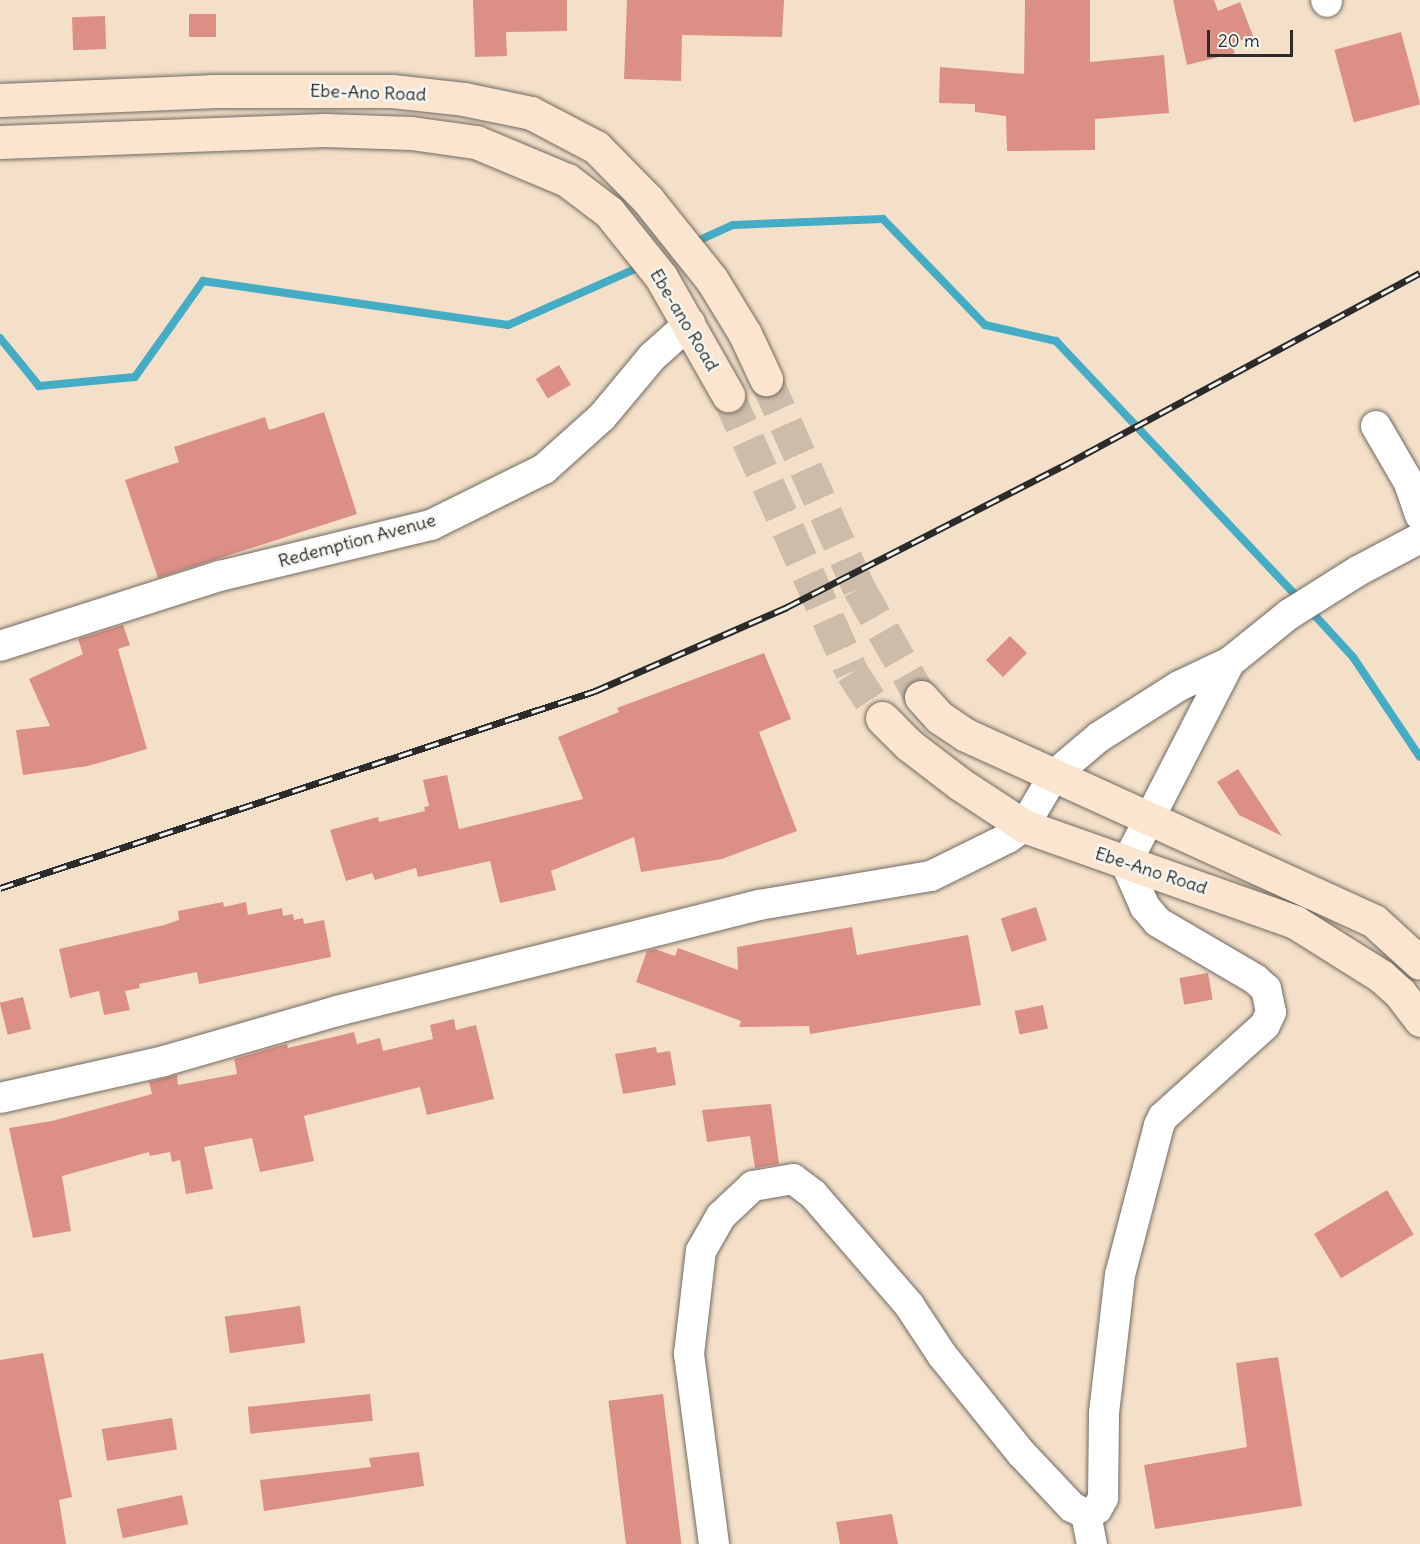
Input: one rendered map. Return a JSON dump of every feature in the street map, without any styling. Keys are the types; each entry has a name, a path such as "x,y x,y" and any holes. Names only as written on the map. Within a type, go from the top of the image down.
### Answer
{"main road":[{"name":"Ebe-Ano Road","path":"0,100 211,91 392,91 464,99 531,112 596,147 692,252 745,334 766,379"},
{"name":"Ebe-ano Road","path":"0,142 325,130 411,133 476,142 567,180 609,212 661,277 690,323 728,395"},
{"path":"921,697 939,717 966,735 1374,921 1420,963"},
{"name":"Ebe-Ano Road","path":"882,718 909,745 960,784 1024,826 1295,922 1381,976 1400,993 1420,1020"}],"street":[{"name":"Redemption Avenue","path":"0,646 220,576 431,525 544,468 602,417 652,357 690,323"},
{"path":"1376,426 1409,483 1420,515"},
{"path":"0,1098 164,1061 337,1011 759,905 931,876 1008,838 1024,826 1054,775 1099,737 1159,699 1230,662 1288,615 1358,571 1420,538"},
{"path":"1086,1514 1097,1509 1103,1498 1104,1413 1120,1275 1159,1125 1163,1117 1265,1025 1271,1012 1266,989 1255,979 1158,922 1145,907 1126,864 1230,662"},
{"path":"714,1544 689,1354 701,1251 722,1216 753,1186 793,1179 813,1194 909,1305 942,1355 1022,1454 1072,1507 1086,1514"},
{"path":"1086,1514 1092,1544"}],"building":[{"path":"473,0 567,0 567,31 506,32 507,56 475,57"},
{"path":"627,0 784,0 782,37 682,35 681,81 624,79"},
{"path":"1025,0 1090,0 1090,62 1164,55 1169,113 1095,119 1095,150 1007,151 1006,116 975,112 975,104 939,103 940,67 1024,74"},
{"path":"1173,0 1214,0 1218,11 1240,2 1253,36 1231,44 1235,53 1187,65"},
{"path":"189,14 216,14 216,37 189,37"},
{"path":"105,16 106,49 73,50 72,17"},
{"path":"1401,32 1420,105 1354,122 1334,50"},
{"path":"559,365 571,385 548,399 536,379"},
{"path":"324,412 357,514 158,578 125,480 179,462 174,447 265,417 269,430"},
{"path":"123,625 130,645 118,649 147,749 88,766 23,775 16,730 50,726 29,679 83,654 78,639"},
{"path":"1010,636 1027,653 1003,677 986,660"},
{"path":"764,653 791,719 759,732 797,831 722,859 641,872 634,837 551,871 556,890 500,903 490,861 418,877 416,868 375,880 372,873 346,881 330,830 378,817 379,822 425,811 424,807 429,806 423,780 447,775 459,829 583,799 558,737 619,712 617,708"},
{"path":"1238,769 1282,836 1239,815 1217,782"},
{"path":"223,902 224,907 246,902 248,915 282,908 283,916 293,914 294,920 303,918 304,924 324,920 331,957 199,984 197,972 139,984 140,988 125,991 130,1010 104,1015 99,991 70,998 59,949 164,925 179,920 178,911"},
{"path":"1036,907 1047,940 1012,952 1001,918"},
{"path":"852,927 857,955 968,935 981,1005 810,1034 809,1026 739,1027 741,1021 636,982 647,951 655,949 675,956 678,948 738,970 737,947"},
{"path":"1208,973 1213,1000 1184,1005 1179,978"},
{"path":"23,997 31,1029 8,1035 0,1003"},
{"path":"1043,1005 1048,1028 1020,1035 1015,1011"},
{"path":"454,1019 456,1030 476,1025 494,1099 427,1115 420,1087 304,1116 314,1161 260,1172 252,1138 204,1147 213,1189 186,1194 180,1160 172,1162 170,1152 150,1156 149,1152 62,1176 71,1231 33,1238 9,1128 52,1121 152,1094 149,1082 177,1075 178,1085 237,1074 234,1059 287,1044 288,1048 354,1032 357,1044 380,1038 383,1051 433,1039 430,1025"},
{"path":"656,1047 657,1053 670,1051 676,1085 623,1094 615,1054"},
{"path":"771,1104 779,1164 755,1168 750,1136 707,1142 702,1110"},
{"path":"1387,1190 1414,1235 1341,1278 1314,1234"},
{"path":"300,1306 305,1343 230,1353 225,1317"},
{"path":"43,1353 72,1497 59,1500 66,1544 0,1544 0,1360"},
{"path":"1278,1357 1302,1506 1155,1529 1144,1465 1247,1447 1236,1363"},
{"path":"370,1394 373,1421 250,1434 248,1407"},
{"path":"663,1394 681,1544 626,1544 608,1401"},
{"path":"172,1418 177,1450 107,1461 102,1429"},
{"path":"419,1452 424,1486 264,1511 260,1480 371,1467 369,1458"},
{"path":"182,1495 188,1524 123,1538 116,1509"},
{"path":"892,1514 898,1544 840,1544 836,1522"}],"waterway":[{"path":"693,243 733,225 883,219 985,325 1056,341 1300,600"},
{"path":"0,338 39,386 135,377 203,281 508,325 642,266"},
{"path":"1309,609 1353,657 1420,757"}],"tunnel":[{"path":"766,379 859,588 921,697"},
{"path":"728,395 852,672 882,718"}],"railway":[{"path":"0,888 595,691 787,607 1061,467 1420,273"}]}
